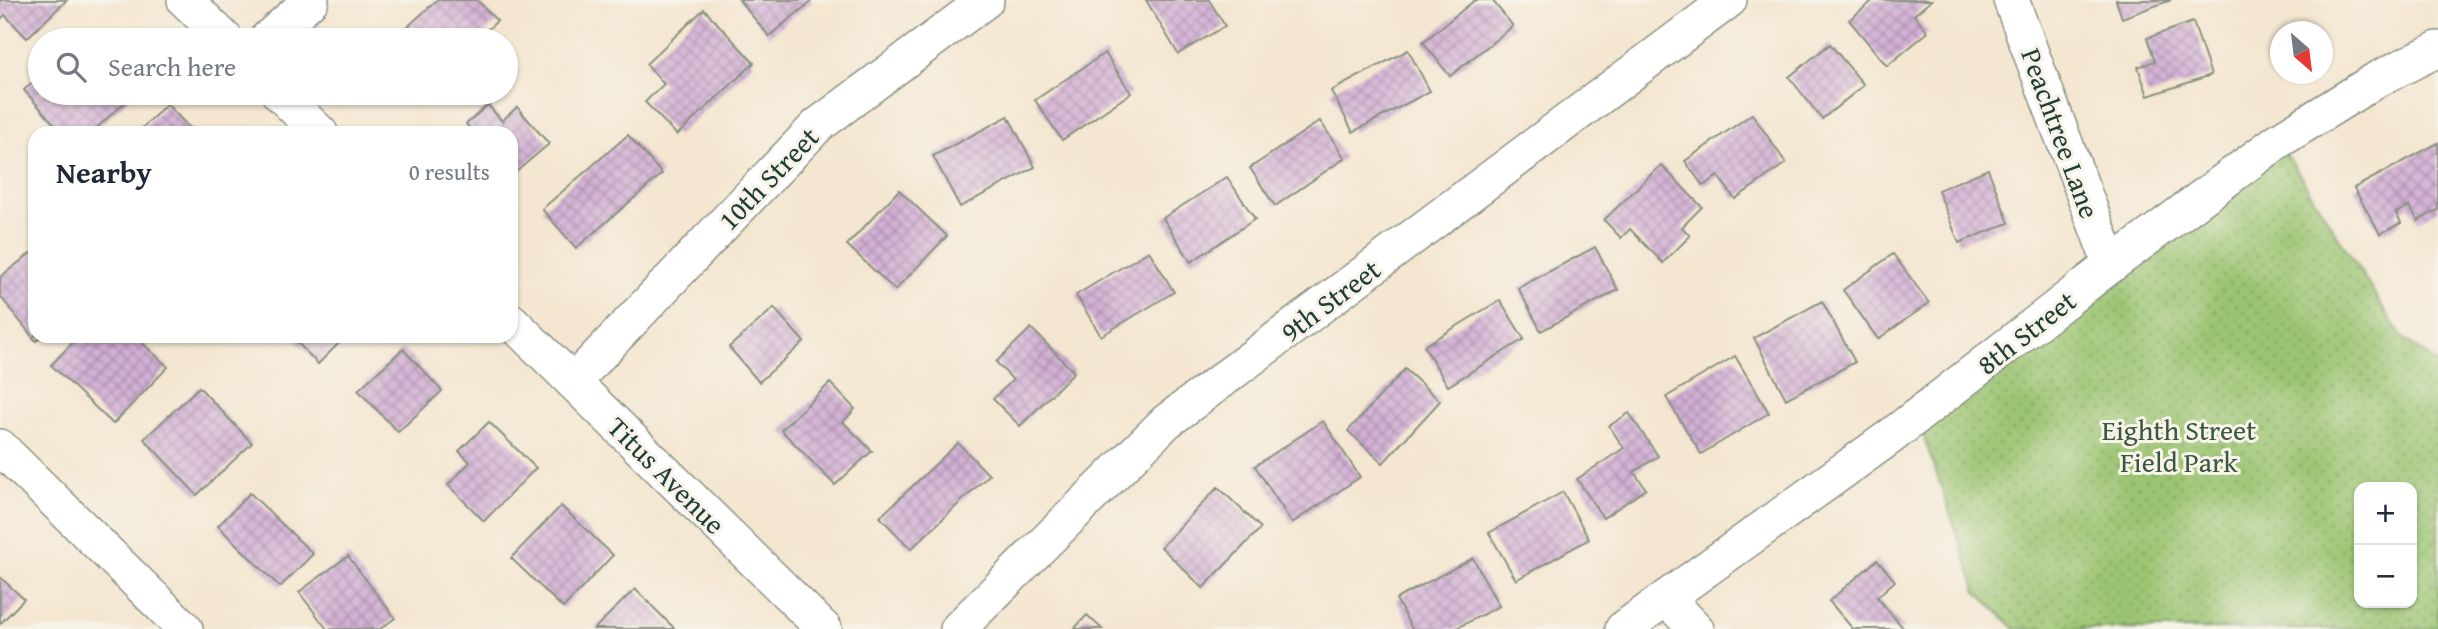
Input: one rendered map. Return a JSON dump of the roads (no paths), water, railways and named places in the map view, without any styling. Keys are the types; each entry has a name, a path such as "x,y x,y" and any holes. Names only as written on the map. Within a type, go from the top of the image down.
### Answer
{"street":[{"path":"185,0 214,28"},
{"path":"279,28 310,0"},
{"name":"10th Street","path":"573,383 817,126 986,0"},
{"name":"9th Street","path":"958,629 1166,422 1729,0"},
{"name":"Peachtree Lane","path":"2011,0 2110,265"},
{"name":"8th Street","path":"1623,629 1890,436 2110,265 2288,134 2376,80 2438,49"},
{"path":"291,105 313,126"},
{"name":"Titus Avenue","path":"518,328 824,629"},
{"path":"0,447 185,629"},
{"path":"1665,598 1696,629"}],"park label":[{"name":"Eighth Street Field Park","path":"2179,445"}]}
